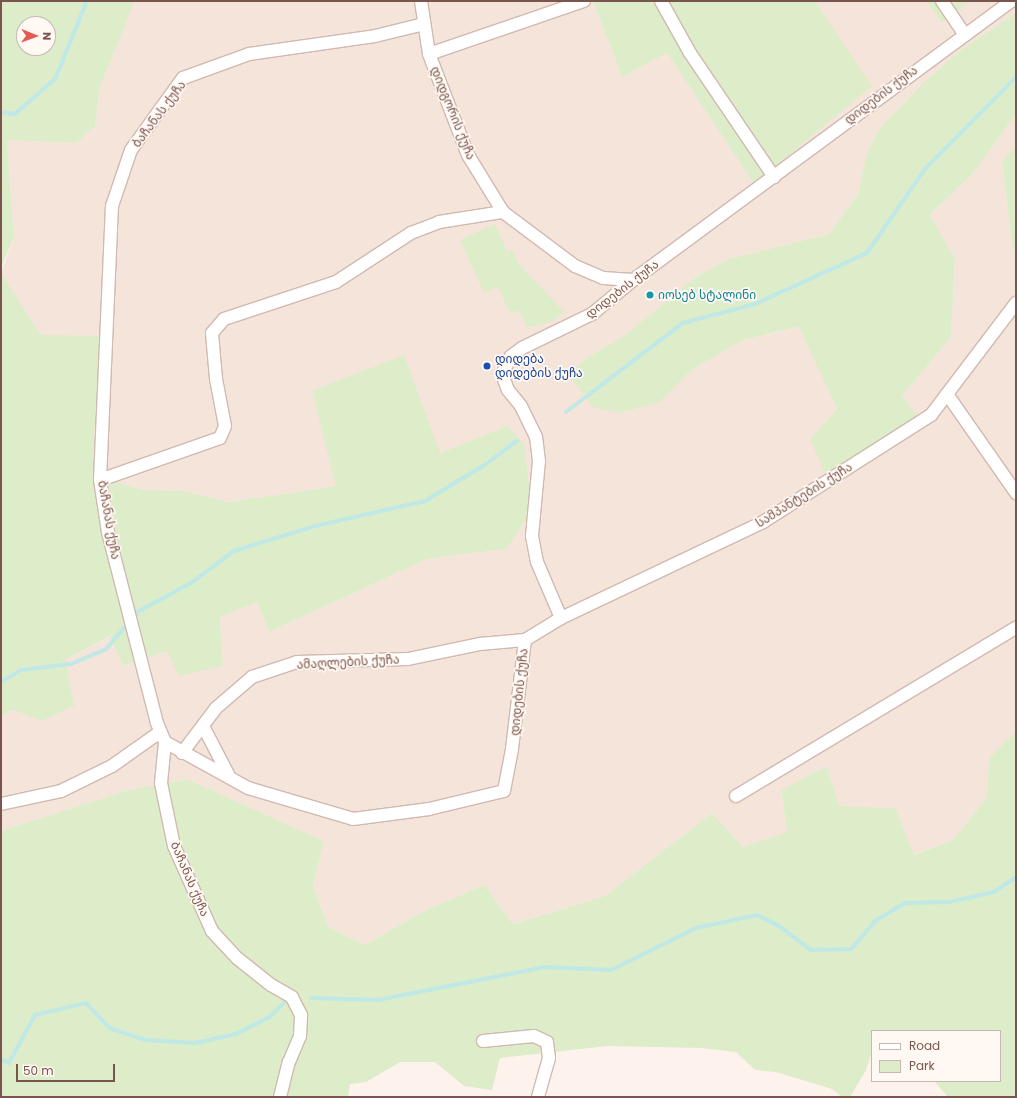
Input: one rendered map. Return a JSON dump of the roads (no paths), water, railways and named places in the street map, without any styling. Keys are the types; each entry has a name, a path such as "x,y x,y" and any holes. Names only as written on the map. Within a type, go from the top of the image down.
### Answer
{"street":[{"name":"დიდგორის ქუჩა","path":"421,1 429,54 468,155 502,212 575,266 603,278 632,280"},
{"path":"429,54 584,1"},
{"path":"661,1 690,53 774,177"},
{"path":"942,1 964,34"},
{"name":"დიდების ქუჩა","path":"229,776 248,788 353,819 429,809 504,791 512,749 525,640 561,618 537,562 532,536 538,462 536,437 521,406 508,390 502,374 511,356 522,348 592,314 632,280 774,177 964,34 1011,1"},
{"name":"ბაჩანას ქუჩა","path":"280,1097 289,1062 300,1036 301,1015 292,997 271,985 237,958 212,931 174,846 161,783 162,737 108,532 100,480 112,206 131,150 183,78 249,54 375,36 424,24"},
{"path":"100,480 220,438 225,426 216,379 212,333 224,319 336,282 411,233 439,222 502,212"},
{"name":"სამპანტების ქუჩა","path":"561,618 763,522 931,415 1016,303"},
{"path":"947,394 1016,492"},
{"path":"736,796 1016,628"},
{"name":"ამაღლების ქუჩა","path":"182,753 216,708 252,677 297,662 408,659 480,644 525,640"},
{"path":"203,726 229,776"},
{"path":"1,804 61,791 112,766 162,737 182,753 229,776"},
{"path":"484,1041 534,1036 547,1042 549,1058 538,1097"}],"waterway":[{"path":"1,112 15,114 55,79 87,1"},
{"path":"566,412 683,323 755,304 867,253 925,169 1016,77"},
{"path":"133,618 139,611 191,583 234,551 315,526 425,501 486,464 517,441"},
{"path":"1,682 21,670 71,664 106,649 129,623"},
{"path":"311,998 378,1000 544,967 611,970 696,928 757,915 779,926 811,950 851,949 875,921 905,903 949,902 994,892 1016,877"},
{"path":"1,1059 9,1063 35,1015 86,1003 109,1028 147,1040 195,1043 236,1034 268,1018 284,1003"}],"place":[{"name":"იოსებ სტალინი","path":"650,295"},
{"name":"დიდება დიდების ქუჩა","path":"487,366"}]}
